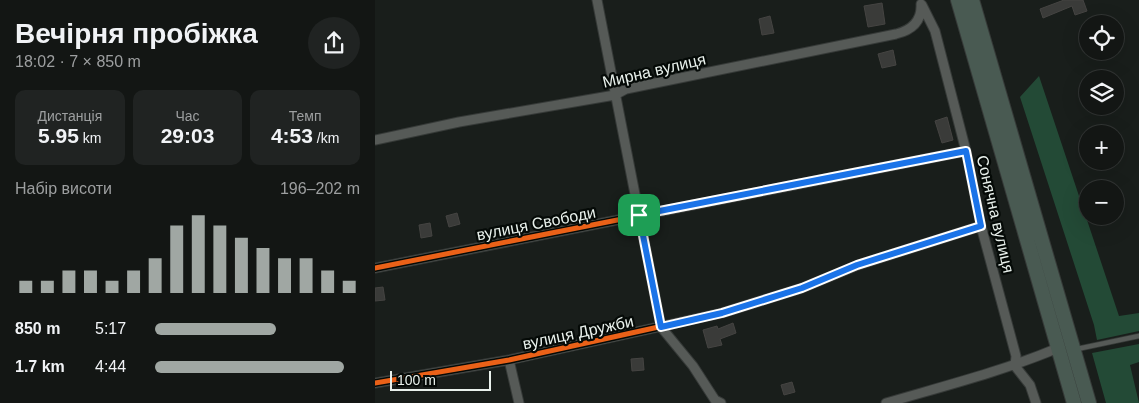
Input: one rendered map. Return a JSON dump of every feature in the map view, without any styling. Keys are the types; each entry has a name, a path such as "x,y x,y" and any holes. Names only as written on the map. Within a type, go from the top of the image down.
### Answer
{"highway":[{"path":"958,0 1074,403"},
{"path":"972,0 1089,403"}],"street":[{"path":"597,0 661,327 693,366 715,400 721,403"},
{"name":"Мирна вулиця","path":"375,140 459,122 615,95 627,88 902,32 917,22 921,2"},
{"name":"Сонячна вулиця","path":"921,2 935,31 966,151 981,226 1016,356 1015,366"},
{"name":"вулиця Свободи","path":"375,268 966,151"},
{"name":"вулиця Дружби","path":"375,384 509,360 722,313 802,288 857,265 981,226"},
{"path":"886,403 995,369 1015,366 1058,348"},
{"path":"509,360 519,403"},
{"path":"1015,366 1030,385 1036,403"}],"lane":[{"path":"1073,349 1139,336"}],"green space":[{"path":"1039,76 1079,196 1079,225 1089,225 1119,316 1139,313 1139,331 1097,340 1094,325 1020,97"},
{"path":"1139,344 1139,362 1130,365 1139,403 1106,403 1092,353"}],"building":[{"path":"1064,0 1083,0 1087,11 1075,15 1072,6 1043,18 1040,9"},
{"path":"882,3 885,24 868,27 864,6"},
{"path":"770,16 774,33 762,35 759,19"},
{"path":"893,50 896,65 882,68 878,54"},
{"path":"947,117 953,140 942,143 935,121"},
{"path":"457,213 460,224 449,227 446,216"},
{"path":"430,223 432,236 421,238 419,225"},
{"path":"383,287 385,300 375,301 375,288"},
{"path":"733,323 736,333 720,339 722,345 708,348 703,330 717,326 718,329"},
{"path":"643,358 644,370 632,371 631,359"},
{"path":"792,382 795,392 784,395 781,385"}],"cycle path":[{"path":"375,268 966,151"},
{"path":"375,383 509,360 722,313 802,288 858,265 981,226"}],"route":[{"path":"966,151 981,226 857,265 802,288 722,313 661,327 639,215 966,151"}]}
